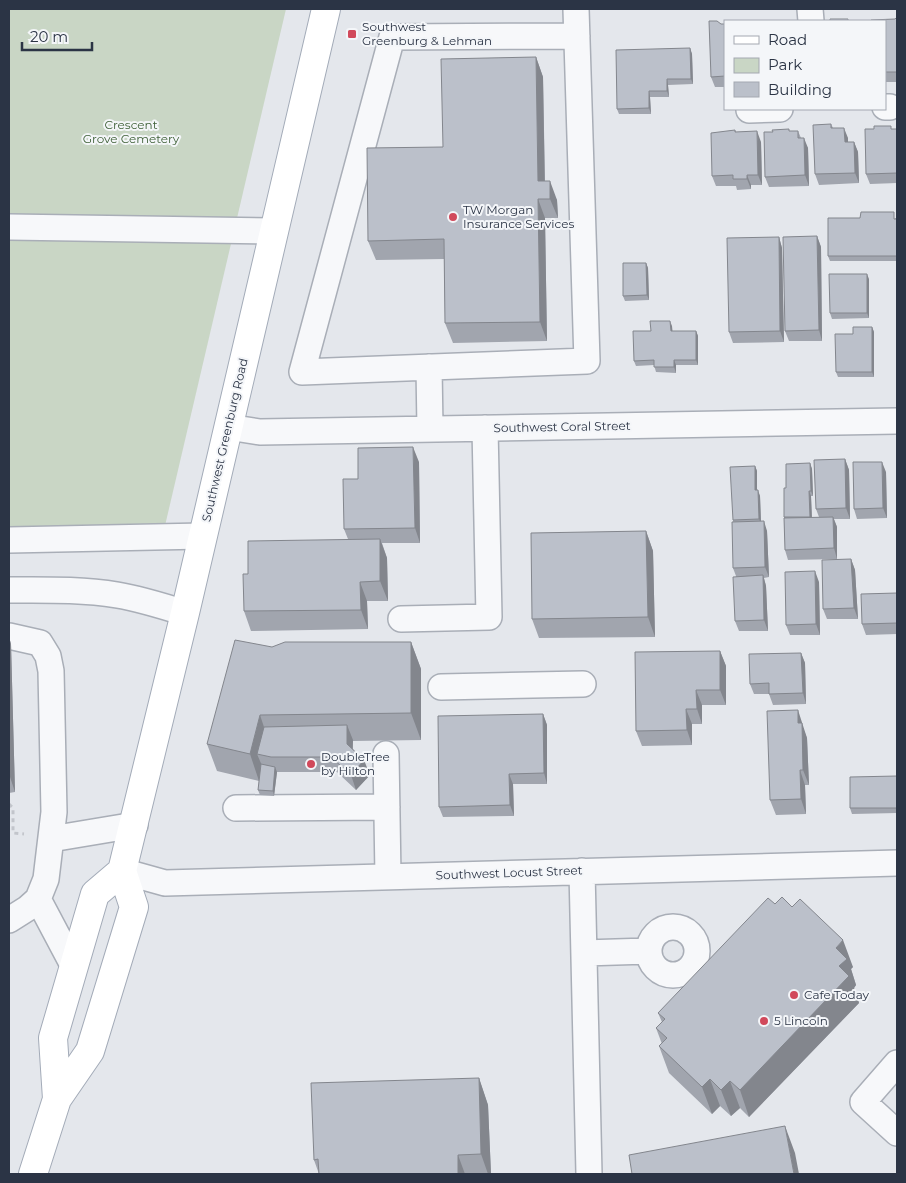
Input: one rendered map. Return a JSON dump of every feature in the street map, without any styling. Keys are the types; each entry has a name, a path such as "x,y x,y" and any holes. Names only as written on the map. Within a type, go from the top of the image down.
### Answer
{"main road":[{"name":"Southwest Greenburg Road","path":"122,871 135,825 326,9"},
{"path":"34,1174 57,1099 90,1052 134,907 122,871 94,894 52,1038 57,1099"}],"street":[{"path":"576,9 577,36 587,361 302,372 392,37 577,36"},
{"path":"9,226 274,231"},
{"path":"429,367 430,429"},
{"name":"Southwest Coral Street","path":"228,427 260,432 897,421"},
{"path":"401,619 490,617 485,428"},
{"path":"9,540 203,536"},
{"path":"9,590 66,590 101,593 140,599 185,613"},
{"path":"9,636 40,643 48,656 51,671 54,812 46,879 38,899 9,920"},
{"path":"441,687 583,684"},
{"path":"386,754 388,877"},
{"path":"236,808 387,807"},
{"path":"51,839 135,825"},
{"name":"Southwest Locust Street","path":"122,871 166,884 897,863"},
{"path":"582,871 589,1174"},
{"path":"38,899 74,967"},
{"path":"584,953 648,951"},
{"path":"897,1063 863,1102 897,1134"}],"path":[{"path":"9,804 13,808 13,833 24,834"}],"green space":[{"name":"Crescent Grove Cemetery","path":"9,9 286,9 160,547 9,551"}],"building":[{"path":"897,17 897,72 886,72 886,20 871,20 895,19"},
{"path":"830,19 848,19 848,20"},
{"path":"709,21 717,21 724,24 724,76 711,77"},
{"path":"690,48 691,79 667,79 667,91 649,91 649,108 617,109 616,50"},
{"path":"536,57 538,181 550,181 550,199 538,199 540,322 445,323 444,239 368,241 367,148 443,147 441,59"},
{"path":"831,124 831,128 844,128 845,142 854,142 855,173 815,174 813,125"},
{"path":"874,126 891,126 891,129 897,129 897,173 866,174 865,129 874,129"},
{"path":"789,129 789,131 798,131 798,138 804,138 805,175 765,177 764,132"},
{"path":"735,130 735,132 757,131 758,175 747,175 747,179 733,179 733,175 712,176 711,133"},
{"path":"861,212 894,212 894,219 897,219 897,256 828,256 828,218 860,218"},
{"path":"817,236 819,330 785,331 783,237"},
{"path":"779,237 780,331 729,332 727,238"},
{"path":"623,263 646,263 647,295 623,296"},
{"path":"829,274 867,274 867,313 830,313"},
{"path":"650,321 670,321 671,331 696,331 696,360 674,360 674,367 654,367 654,360 634,361 633,331 651,331"},
{"path":"853,327 872,327 872,372 836,372 835,334 853,334"},
{"path":"413,447 415,528 344,529 343,479 358,479 358,448"},
{"path":"845,459 846,508 816,509 814,460"},
{"path":"853,462 882,462 883,508 854,509"},
{"path":"810,463 810,517 784,517 786,464"},
{"path":"755,466 755,490 758,490 759,519 733,520 730,467"},
{"path":"833,517 834,548 785,550 784,518"},
{"path":"764,521 765,567 733,568 732,522"},
{"path":"646,531 648,617 532,619 531,533"},
{"path":"380,539 380,581 360,582 361,610 244,611 243,574 248,574 248,541"},
{"path":"851,559 854,608 823,609 822,560"},
{"path":"815,571 816,624 786,625 785,572"},
{"path":"763,575 764,620 735,621 733,577"},
{"path":"897,593 897,623 862,624 861,594"},
{"path":"235,640 272,647 285,642 411,642 411,713 260,715 250,754 207,744"},
{"path":"720,651 720,690 696,690 697,709 686,709 687,730 636,731 635,652"},
{"path":"801,653 803,693 769,694 769,683 750,684 749,654"},
{"path":"798,710 798,723 802,723 803,770 800,770 801,799 770,800 767,711"},
{"path":"543,714 544,773 509,774 510,805 439,807 438,716"},
{"path":"347,725 347,744 364,760 351,775 331,757 271,757 257,754 264,727"},
{"path":"9,740 10,777 9,777"},
{"path":"261,764 275,767 273,791 258,790"},
{"path":"897,776 897,808 850,808 850,777"},
{"name":"5 Lincoln","path":"782,897 792,907 800,899 843,940 836,948 847,959 839,966 849,976 740,1090 730,1081 721,1090 710,1079 702,1087 659,1046 667,1038 656,1028 665,1019 658,1013 768,898 775,904"},
{"path":"479,1078 481,1154 458,1155 458,1174 319,1174 318,1159 314,1160 311,1083"},
{"path":"785,1126 794,1174 632,1174 629,1155"}],"place":[{"name":"Southwest Greenburg & Lehman","path":"352,34"},
{"name":"TW Morgan Insurance Services","path":"453,217"},
{"name":"DoubleTree by Hilton","path":"311,764"},
{"name":"Cafe Today","path":"794,995"},
{"name":"5 Lincoln","path":"764,1021"}]}
